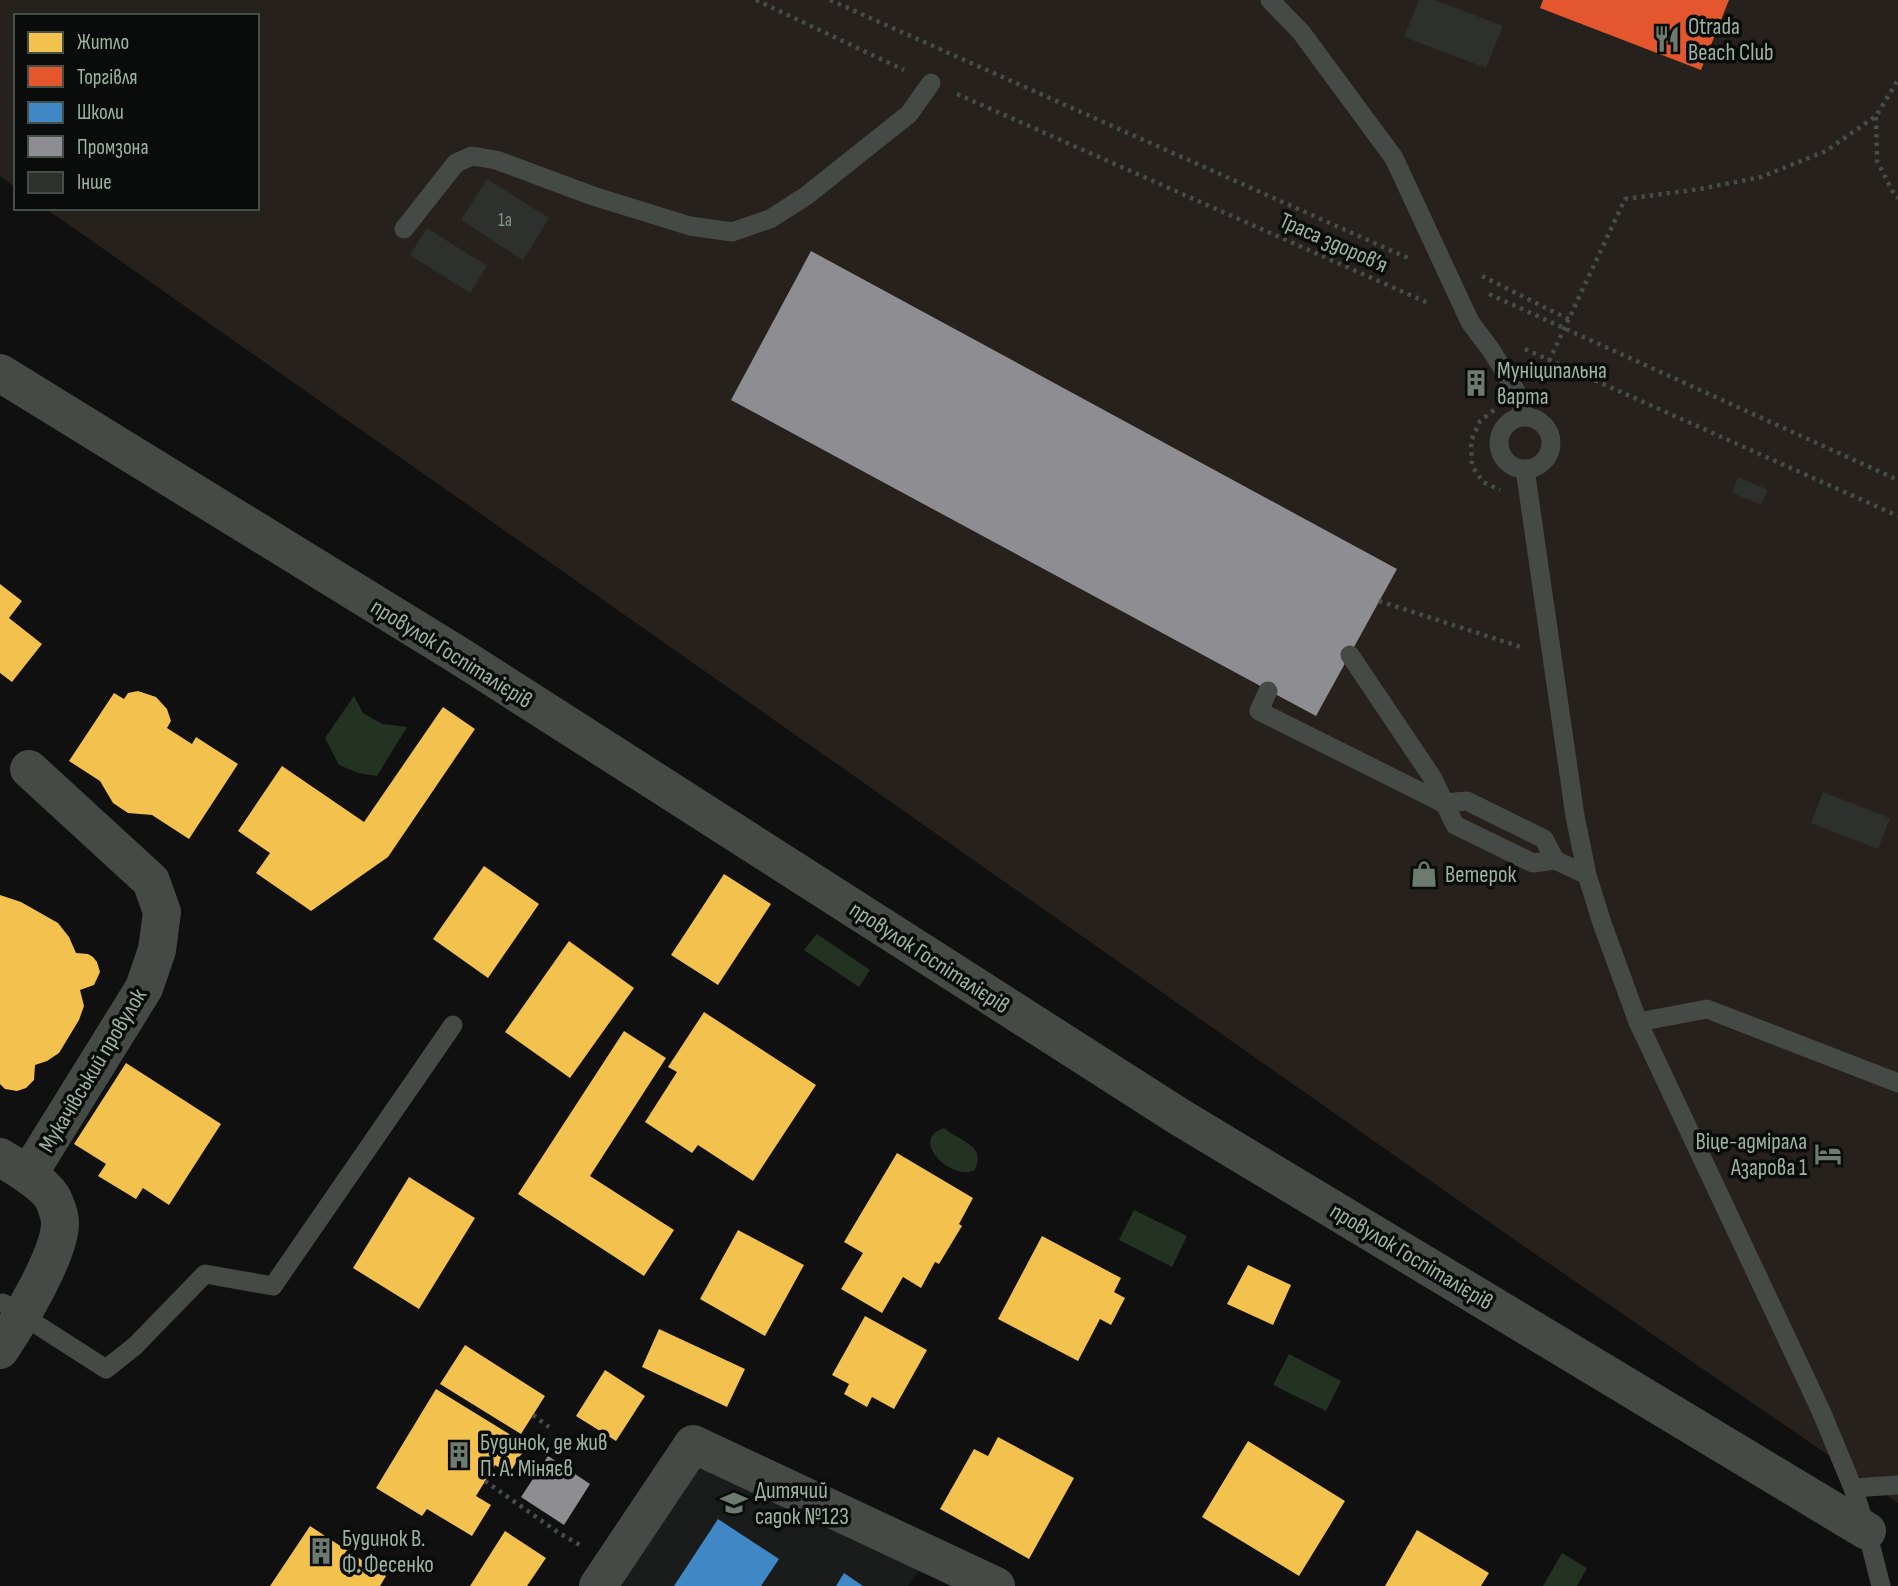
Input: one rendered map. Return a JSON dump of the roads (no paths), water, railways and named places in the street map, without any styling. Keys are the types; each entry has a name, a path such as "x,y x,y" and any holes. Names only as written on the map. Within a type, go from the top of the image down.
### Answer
{"street":[{"name":"провулок Госпіталієрів","path":"0,373 460,657 1178,1115 1867,1531"},
{"name":"Мукачівський провулок","path":"0,1350 13,1309 55,1247 61,1221 51,1196 14,1166 144,988 157,950 162,912 151,881 29,769"},
{"path":"594,1568 693,1444 996,1586"}],"lane":[{"path":"1270,0 1300,32 1394,158 1470,322 1508,377 1525,417"},
{"path":"404,229 456,163 472,156 496,160 593,196 690,226 732,232 770,219 806,196 909,114 931,83"},
{"path":"1525,417 1537,419 1546,426 1551,448 1546,459 1537,466 1525,469 1514,466 1505,459 1500,449 1499,437 1504,426 1514,419 1525,417"},
{"path":"1525,469 1575,816 1587,875 1602,923 1638,1022 1821,1411 1853,1488 1881,1586"},
{"path":"1350,655 1432,777 1455,825 1533,863 1555,860 1587,875"},
{"path":"1268,691 1259,711 1443,803 1466,801 1544,839 1555,860"},
{"path":"1638,1022 1707,1009 1898,1083"},
{"path":"13,1309 106,1369 135,1346 205,1274 273,1286 453,1025"},
{"path":"1853,1488 1898,1485"}],"place":[{"name":"Otrada Beach Club","path":"1667,39"},
{"name":"Муніципальна варта","path":"1476,383"},
{"name":"Ветерок","path":"1424,874"},
{"name":"Віце-адмірала Азарова 1","path":"1828,1154"},
{"name":"Будинок, де жив П. А. Міняєв","path":"459,1455"},
{"name":"Дитячий садок №123","path":"734,1503"},
{"name":"Будинок В. Ф. Фесенко","path":"321,1551"}]}
